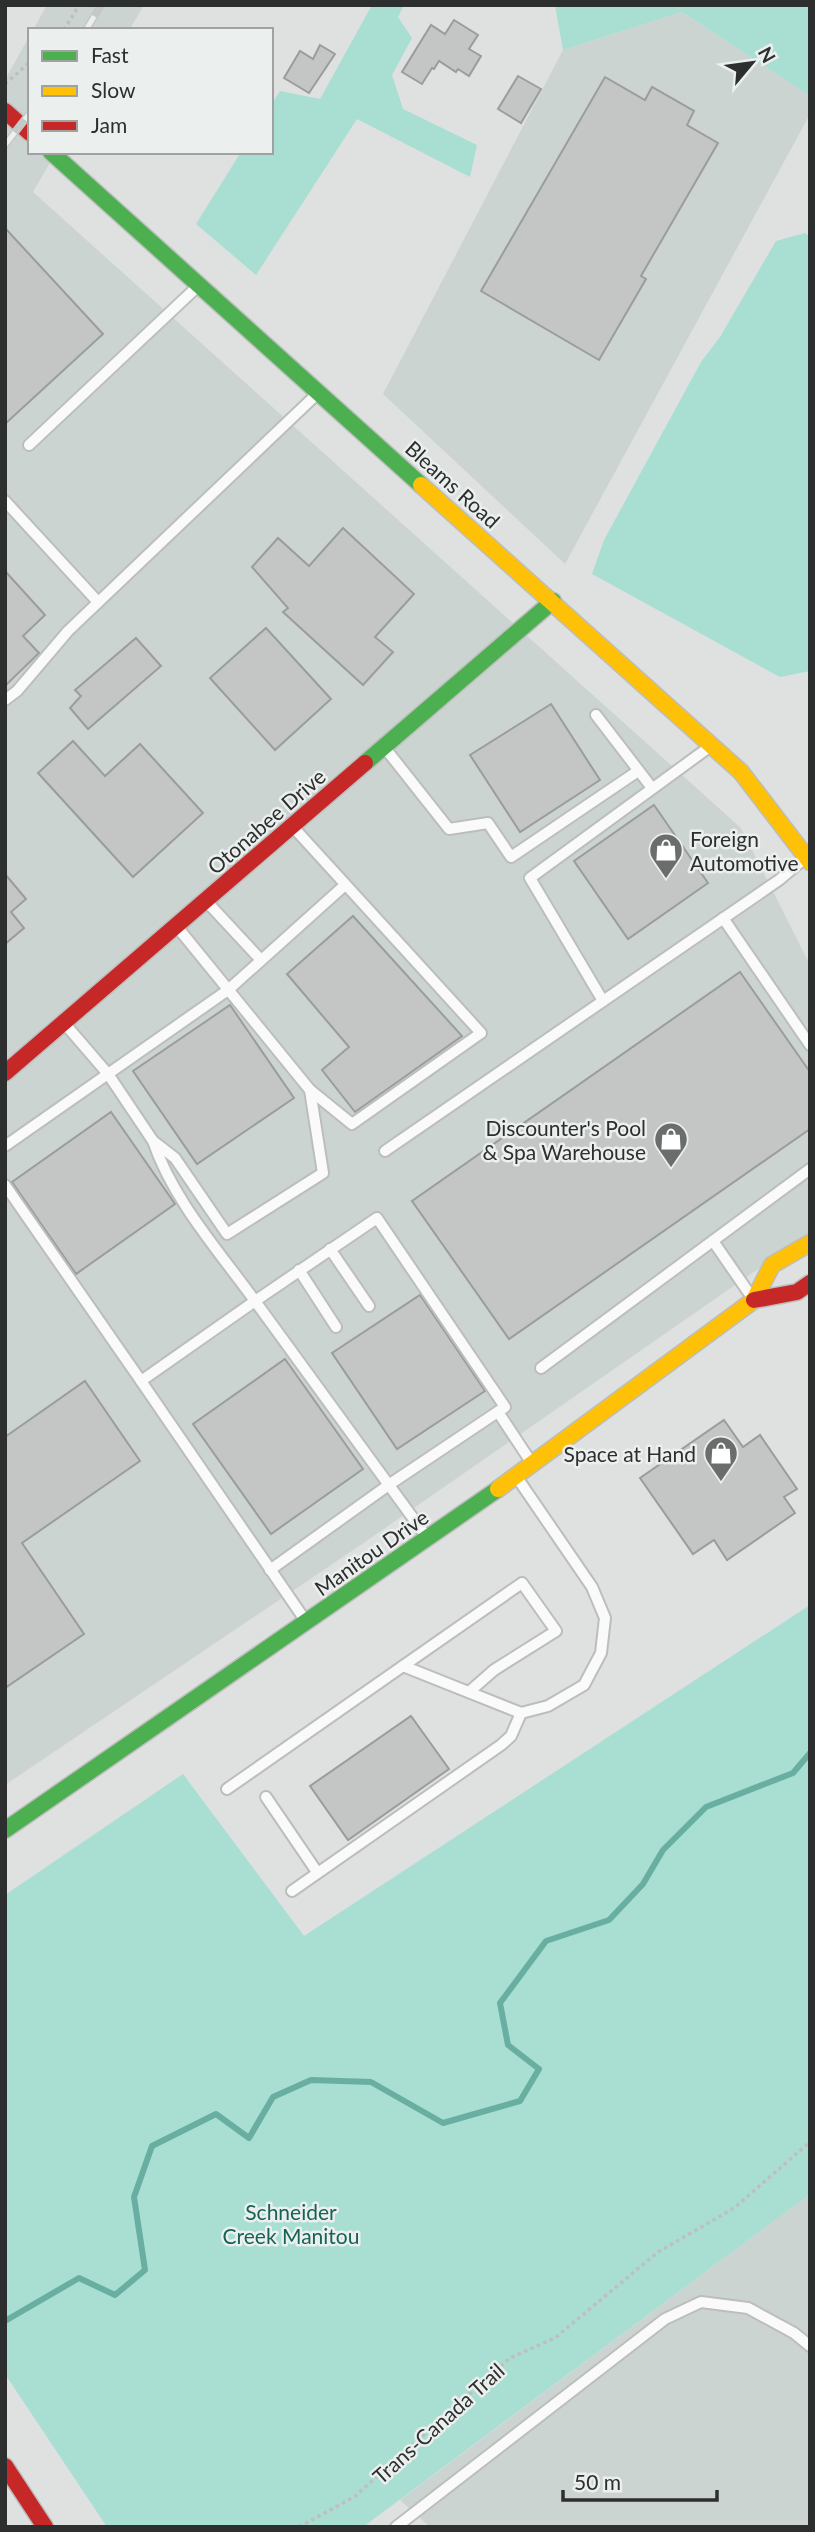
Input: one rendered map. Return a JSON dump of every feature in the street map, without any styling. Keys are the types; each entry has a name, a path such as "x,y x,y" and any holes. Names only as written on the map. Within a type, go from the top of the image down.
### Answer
{"main road":[{"path":"5,111 28,131"},
{"name":"Bleams Road","path":"53,154 554,601 741,772 808,860"},
{"name":"Otonabee Drive","path":"5,1073 554,601"},
{"name":"Manitou Drive","path":"5,1830 533,1465 754,1300 772,1265 810,1243"},
{"name":"Manitou Drive","path":"754,1300 797,1292 810,1283"},
{"path":"5,2466 45,2527"}],"lane":[{"path":"29,445 200,285"},
{"path":"5,700 17,691 68,631 319,392"},
{"path":"5,501 98,602"},
{"path":"596,715 652,788"},
{"path":"603,1001 530,878 711,746"},
{"path":"384,747 449,829 488,824 511,857 638,771"},
{"path":"176,926 310,1090 352,1124 481,1033 292,826"},
{"path":"385,1151 808,860"},
{"path":"5,1146 228,990 345,884"},
{"path":"206,900 261,960"},
{"path":"723,918 810,1045"},
{"path":"64,1023 108,1074 153,1141 162,1168 182,1200 428,1538"},
{"path":"153,1141 175,1158 227,1234 323,1173 310,1090"},
{"path":"541,1368 810,1169"},
{"path":"5,1185 306,1622"},
{"path":"141,1381 377,1218 505,1407 390,1484 270,1570"},
{"path":"713,1241 754,1300"},
{"path":"330,1249 369,1306"},
{"path":"299,1270 336,1327"},
{"path":"498,1412 533,1465"},
{"path":"403,1666 521,1713 548,1706 584,1685 601,1653 605,1618 592,1587 516,1477"},
{"path":"227,1789 522,1583 556,1631 494,1670 469,1692"},
{"path":"292,1891 501,1745 512,1736 521,1713"},
{"path":"266,1797 317,1872"},
{"path":"396,2527 665,2319 701,2302 748,2308 794,2333 810,2346"}],"path":[{"path":"65,28 79,5"},
{"path":"5,84 28,64"},
{"name":"Trans-Canada Trail","path":"299,2527 354,2497 510,2358 555,2338 659,2252 734,2208 810,2142"}],"shaded area":[{"path":"47,5 144,5 130,28 34,28"},
{"path":"682,12 810,96 810,114 565,564 383,394 563,50"},
{"path":"28,39 28,154 55,154 33,192 741,828 810,965 810,1233 365,1542 5,1785 5,80"},
{"path":"810,2194 810,2527 430,2527 400,2500"}],"green space":[{"path":"372,5 404,5 398,17 412,38 392,75 403,109 477,145 470,177 357,119 256,275 196,224 240,154 273,154 273,102 280,91 320,99"},
{"path":"555,5 810,5 810,96 682,12 563,50"},
{"path":"805,233 810,237 810,671 780,677 592,574 604,540 701,362 720,337 776,241"},
{"name":"Schneider Creek Manitou","path":"810,1605 810,2194 363,2527 107,2527 5,2374 5,1895 183,1774 304,1936"}],"building":[{"path":"454,20 478,35 469,49 481,56 469,76 458,69 456,72 439,61 422,84 402,72 431,25 445,34"},
{"path":"320,45 335,54 309,93 284,78 300,51 313,59"},
{"path":"518,76 541,89 521,123 498,109"},
{"path":"605,77 645,100 652,87 694,111 687,125 718,143 641,276 646,279 599,360 481,291"},
{"path":"5,228 103,334 5,424"},
{"path":"343,528 414,594 375,637 393,652 363,685 283,612 288,608 252,567 278,538 309,566"},
{"path":"5,571 45,615 23,636 39,653 5,686"},
{"path":"266,628 331,699 275,750 210,678"},
{"path":"136,638 161,666 88,729 70,708 81,696 75,690"},
{"path":"551,704 600,780 520,832 470,755"},
{"path":"73,741 105,776 140,744 203,813 133,877 38,773"},
{"path":"654,805 708,883 628,939 574,861"},
{"path":"5,874 26,899 11,912 24,928 5,944"},
{"path":"353,916 462,1036 355,1112 322,1070 349,1047 287,974"},
{"path":"740,972 810,1072 810,1129 509,1339 412,1201"},
{"path":"230,1005 294,1098 197,1164 133,1071"},
{"path":"111,1112 175,1204 76,1274 12,1182"},
{"path":"420,1295 485,1391 397,1449 332,1353"},
{"path":"285,1359 363,1469 271,1534 193,1424"},
{"path":"85,1381 140,1461 22,1543 84,1634 5,1688 5,1437"},
{"path":"724,1420 743,1447 760,1435 797,1489 784,1497 795,1513 727,1560 714,1540 693,1554 640,1478"},
{"path":"411,1716 449,1769 348,1840 310,1786"}],"waterway":[{"path":"5,2321 79,2278 115,2295 145,2270 134,2197 152,2146 216,2114 249,2138 273,2097 311,2080 371,2082 443,2123 520,2101 539,2069 508,2045 500,2003 546,1941 609,1920 643,1884 663,1850 706,1807 793,1773 810,1753"}],"railway":[{"path":"87,28 101,5"},
{"path":"5,145 28,116"}],"traffic: fast":[{"path":"53,154 421,485"},
{"path":"365,763 553,601"},
{"path":"5,1830 498,1489"}],"traffic: slow":[{"path":"421,485 741,772 810,862"},
{"path":"498,1489 754,1300 772,1265 810,1243"}],"traffic: jam":[{"path":"5,111 28,131"},
{"path":"5,1073 365,763"},
{"path":"754,1300 797,1292 810,1283"},
{"path":"5,2466 45,2527"}],"place":[{"name":"Foreign Automotive","path":"666,880"},
{"name":"Discounter's Pool & Spa Warehouse","path":"671,1169"},
{"name":"Space at Hand","path":"721,1483"}]}
